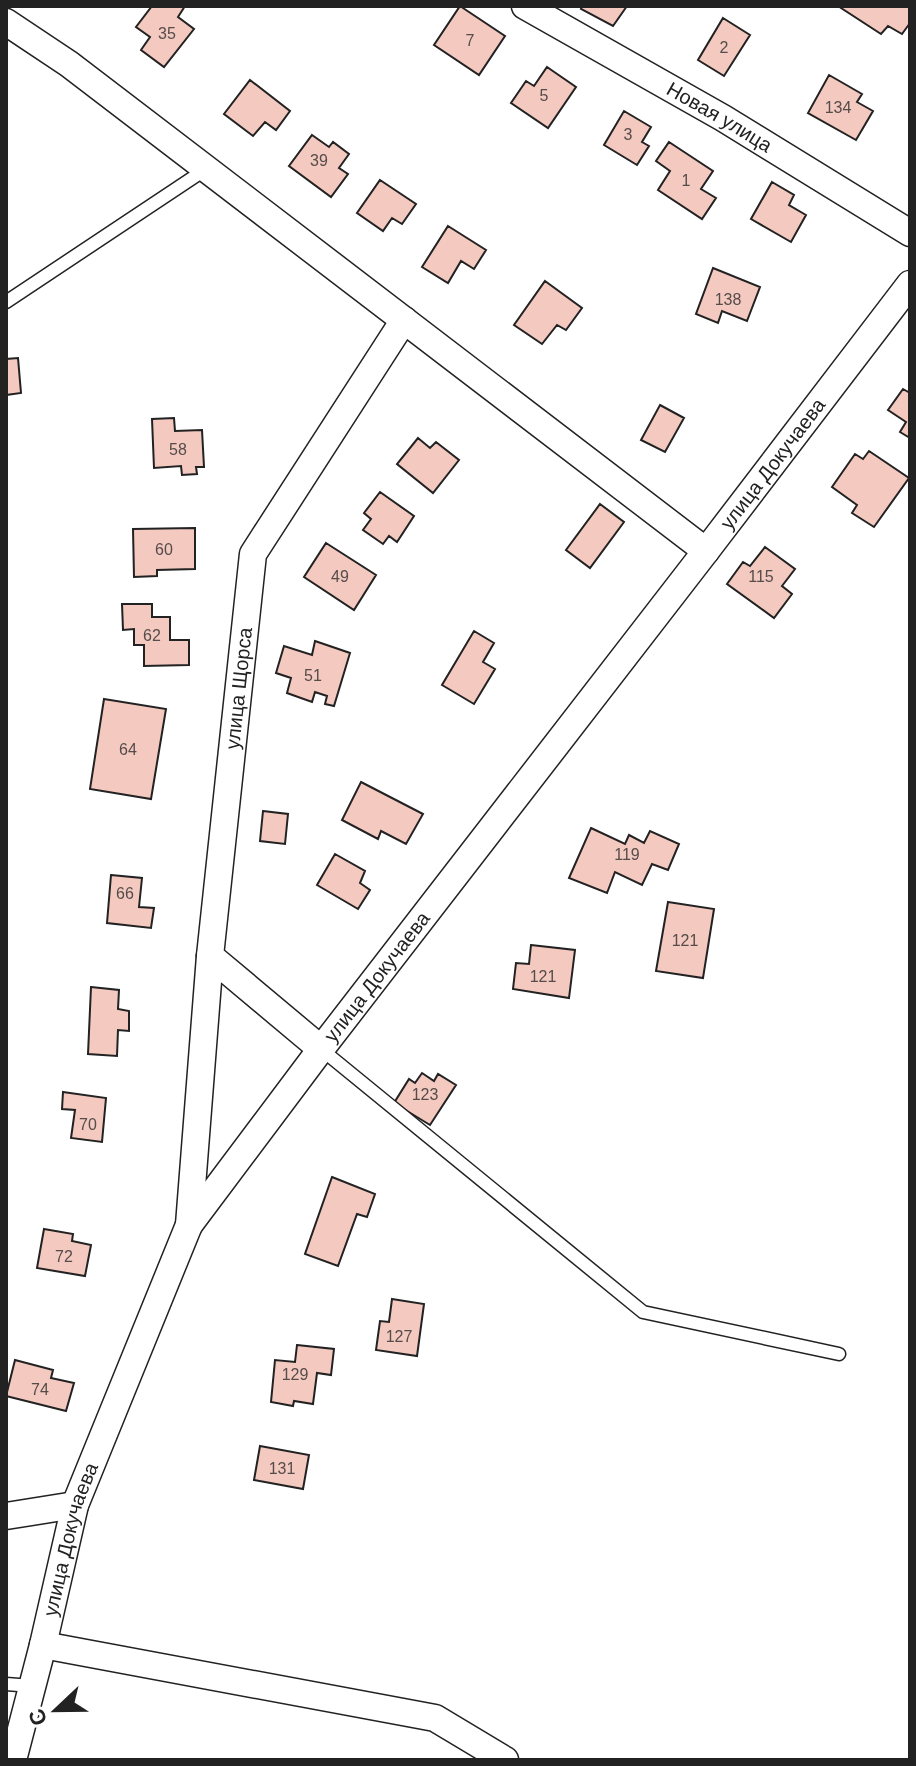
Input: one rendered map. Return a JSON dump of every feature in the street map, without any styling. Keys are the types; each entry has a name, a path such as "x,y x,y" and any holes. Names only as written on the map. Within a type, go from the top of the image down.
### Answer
{"street":[{"name":"Новая улица","path":"525,6 723,118 910,233"},
{"path":"6,22 69,64 706,551"},
{"name":"улица Докучаева","path":"13,1760 75,1505 189,1225 910,284"},
{"name":"улица Щорса","path":"189,1225 210,956 253,554 404,320"},
{"path":"210,956 321,1049"},
{"path":"6,1516 75,1505"},
{"path":"43,1645 435,1718 505,1760"}],"lane":[{"path":"6,302 206,169"},
{"path":"321,1049 643,1312 839,1354"},
{"path":"6,1684 32,1686"}],"building":[{"path":"152,6 185,6 178,17 194,29 164,67 141,50 150,37 136,27"},
{"path":"460,6 505,36 479,75 434,45"},
{"path":"583,6 627,6 613,26 581,9"},
{"path":"838,6 910,6 910,23 902,34 888,26 881,34"},
{"path":"723,18 750,35 724,76 698,60"},
{"path":"547,67 576,87 548,128 511,103 526,81 534,86"},
{"path":"829,75 862,94 857,102 873,111 856,140 808,113"},
{"path":"250,80 290,111 276,130 265,122 253,136 224,114"},
{"path":"624,111 651,127 642,142 649,146 637,165 604,145"},
{"path":"312,135 329,147 333,142 349,154 339,168 348,174 331,197 289,166"},
{"path":"669,142 713,171 701,189 716,198 702,219 658,190 670,171 656,161"},
{"path":"380,180 416,204 402,224 392,218 383,231 357,213"},
{"path":"772,182 794,195 789,205 806,215 791,242 751,219"},
{"path":"448,226 486,250 474,269 461,261 448,283 422,267"},
{"path":"713,268 760,287 747,321 722,311 718,323 696,314"},
{"path":"545,281 582,308 566,330 557,325 542,344 514,325"},
{"path":"18,358 21,393 6,395 6,359"},
{"path":"903,389 910,393 910,438 900,432 906,422 888,410"},
{"path":"660,405 684,418 665,452 641,440"},
{"path":"174,418 175,431 202,430 204,467 196,467 197,474 182,475 181,466 154,468 152,419"},
{"path":"418,438 430,448 436,442 459,460 433,493 397,464"},
{"path":"869,451 909,478 874,527 852,513 857,505 832,487 855,454 863,459"},
{"path":"380,492 414,516 397,542 389,536 383,544 363,530 371,519 364,513"},
{"path":"600,504 624,522 590,568 566,550"},
{"path":"195,528 195,569 157,570 157,576 134,577 133,529"},
{"path":"326,543 376,575 354,610 304,577"},
{"path":"765,547 795,569 782,586 792,594 774,618 727,584 743,562 750,566"},
{"path":"122,604 152,604 152,617 170,617 170,640 189,640 189,665 144,666 144,645 134,645 134,629 123,630"},
{"path":"474,631 494,643 483,662 495,669 474,704 442,685"},
{"path":"315,641 350,653 334,706 325,704 327,696 315,692 312,702 287,693 291,678 276,673 284,646 312,655"},
{"path":"104,699 166,709 151,799 90,789"},
{"path":"361,782 423,814 406,844 381,831 378,839 342,820"},
{"path":"263,811 288,814 285,844 260,841"},
{"path":"591,828 625,844 629,835 644,843 650,831 679,844 668,870 652,864 642,885 615,872 607,893 569,878"},
{"path":"335,854 365,871 360,883 370,890 358,909 317,885"},
{"path":"111,875 142,878 139,907 154,908 151,928 107,923"},
{"path":"668,902 714,909 703,978 656,971"},
{"path":"531,945 575,950 569,998 513,989 516,963 529,964"},
{"path":"91,987 119,990 118,1009 129,1011 129,1031 118,1030 117,1056 88,1054"},
{"path":"422,1073 434,1081 438,1074 456,1085 430,1125 394,1103 409,1079 415,1083"},
{"path":"63,1092 106,1098 102,1142 71,1138 75,1110 62,1109"},
{"path":"332,1177 375,1194 367,1217 357,1214 338,1266 305,1254"},
{"path":"44,1229 73,1234 72,1241 91,1245 85,1276 37,1268"},
{"path":"392,1299 424,1304 417,1356 376,1350 380,1321 389,1322"},
{"path":"297,1345 334,1349 331,1375 317,1373 313,1404 294,1401 293,1406 271,1402 275,1360 295,1362"},
{"path":"15,1360 53,1370 51,1378 74,1383 66,1411 6,1396"},
{"path":"260,1446 309,1455 303,1489 254,1480"}]}
